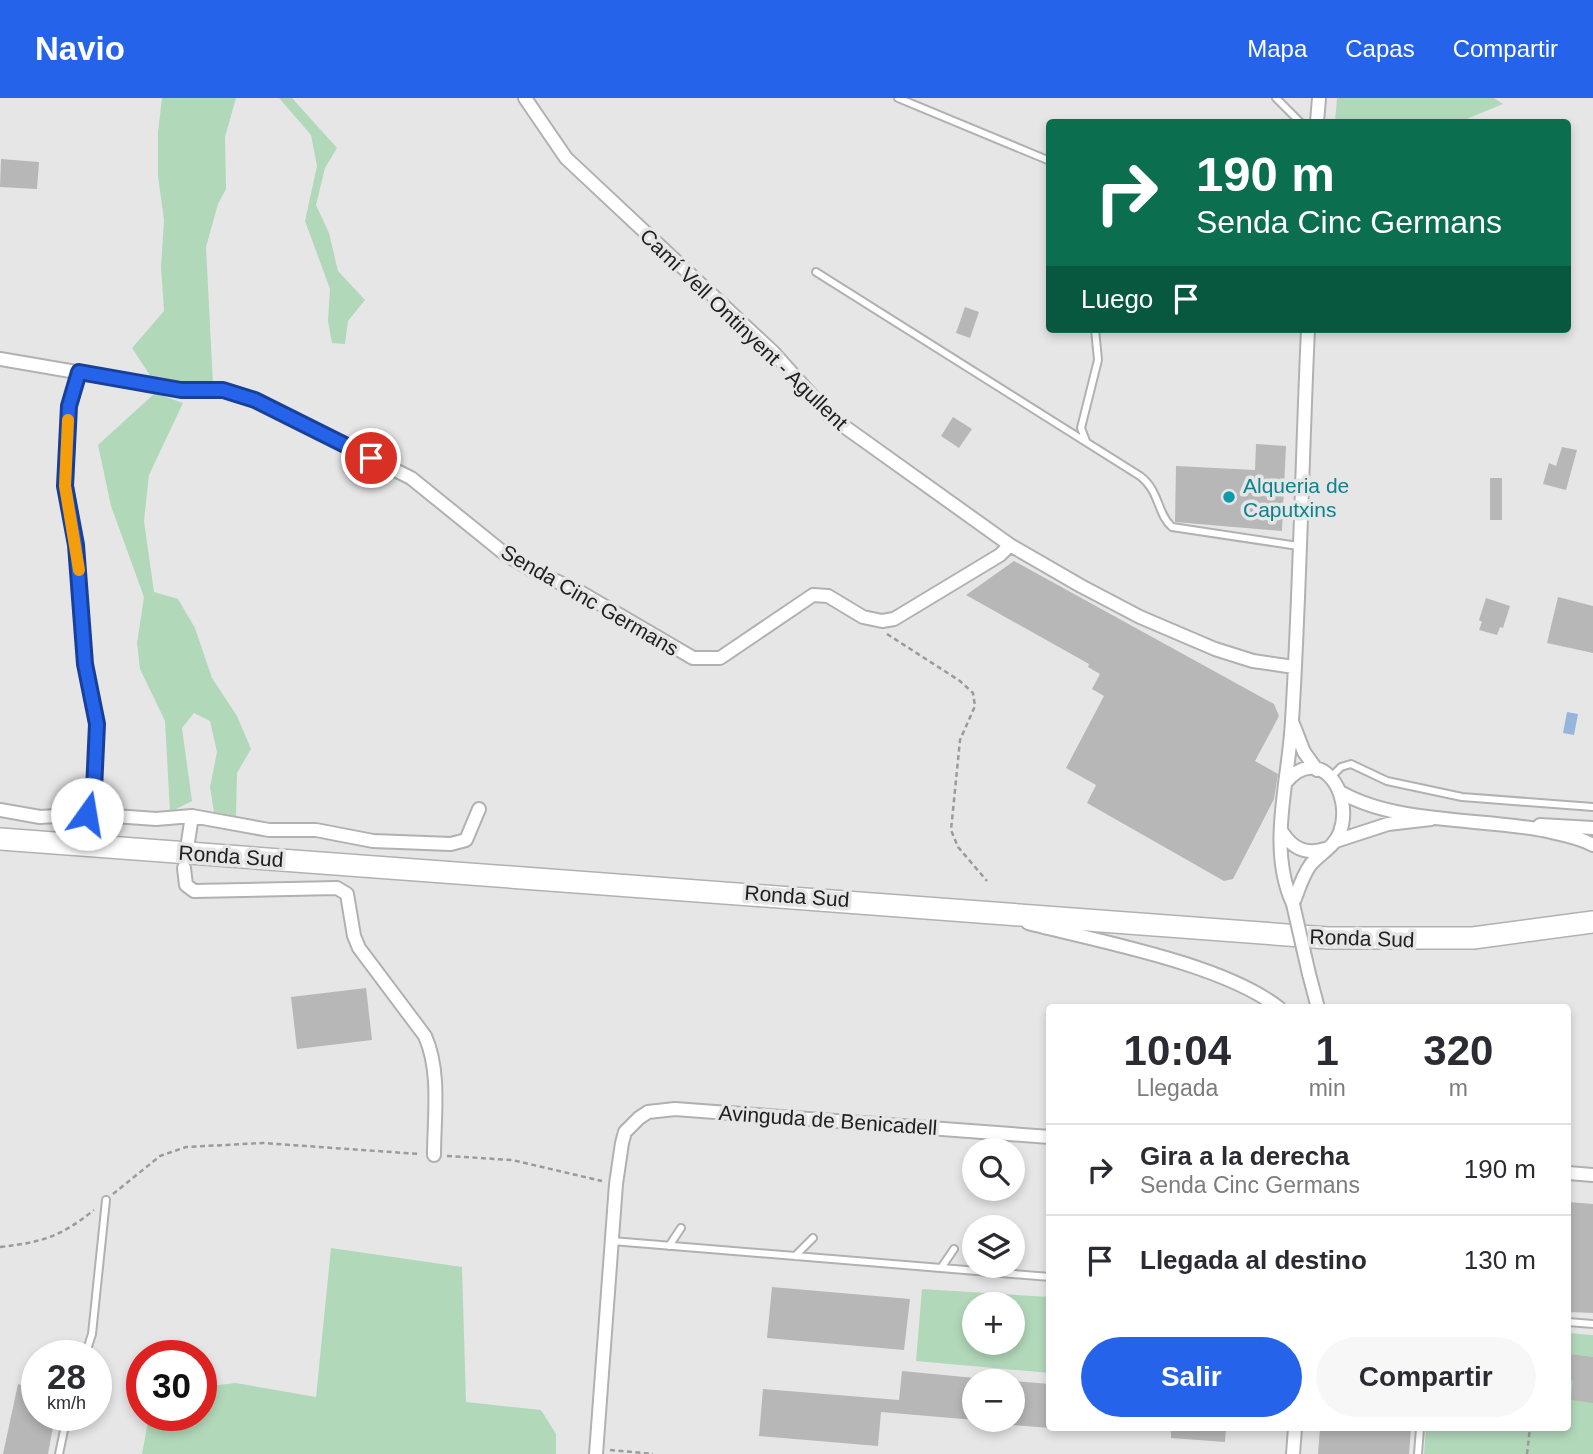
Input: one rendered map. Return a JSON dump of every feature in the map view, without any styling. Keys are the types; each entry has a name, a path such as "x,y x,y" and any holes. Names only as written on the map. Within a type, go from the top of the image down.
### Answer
{"main road":[{"name":"Ronda Sud","path":"0,839 1355,939 1473,938 1593,922"}],"street":[{"name":"Camí Vell Ontinyent - Agullent","path":"526,98 566,158 774,353 831,417 1010,545 1140,617 1215,649 1253,661 1294,667"},
{"path":"1317,119 1319,98"},
{"path":"1308,333 1292,724 1282,831 1284,880 1293,905 1317,1004"},
{"name":"Senda Cinc Germans","path":"0,359 181,390 223,390 255,400 411,478 514,560 580,593 693,658 720,658 813,595 828,596 863,617 883,621"},
{"path":"79,372 69,406 65,486 76,545 85,664 97,724 94,790 87,814"},
{"path":"883,621 894,619 991,561 1010,545"},
{"path":"1292,724 1304,752 1317,770 1331,778 1342,793 1376,807 1435,819 1518,826 1575,837 1593,845"},
{"path":"1286,782 1298,772 1317,770"},
{"path":"1293,905 1307,871 1333,844 1343,818 1342,793"},
{"path":"0,810 40,817 87,814 135,819 192,816 269,830 316,830 373,841 451,844 466,840 479,809"},
{"path":"188,842 192,816"},
{"path":"1282,831 1290,844 1303,851 1333,844 1381,826 1435,819"},
{"path":"1518,826 1555,824 1593,828"},
{"path":"184,868 186,885 194,891 337,888 347,894 354,936 359,948 425,1036 430,1049 434,1067 434,1155"},
{"path":"1572,926 1593,909"},
{"path":"977,910 1130,949 1199,970 1262,996 1273,1004"},
{"name":"Avinguda de Benicadell","path":"616,1184 625,1132 648,1112 693,1110 1046,1137"},
{"path":"1571,1173 1593,1175"},
{"path":"596,1451 616,1184"},
{"path":"1293,1454 1295,1431"}],"lane":[{"path":"898,98 1046,159"},
{"path":"1276,98 1297,119"},
{"path":"816,272 1148,482 1166,522 1172,527 1298,546"},
{"path":"1087,442 1081,428 1098,360 1095,333"},
{"path":"1331,778 1341,767 1351,764 1387,781 1462,797 1593,807"},
{"path":"90,1340 106,1200"},
{"path":"669,1246 681,1228"},
{"path":"795,1256 813,1238"},
{"path":"612,1241 1046,1277"},
{"path":"941,1268 954,1249"},
{"path":"1571,1322 1593,1324"},
{"path":"59,1454 64,1431"},
{"path":"1418,1454 1420,1431"}],"path":[{"path":"883,621 886,633 960,681 973,693 975,706 960,740 951,830 958,847 987,881"},
{"path":"0,1247 30,1244 66,1232 151,1162 186,1147 263,1143 512,1160 616,1184"},
{"path":"1527,1454 1530,1431"},
{"path":"596,1451 653,1454"}],"green space":[{"path":"162,98 236,98 225,137 226,189 218,204 206,247 213,384 153,380 132,348 164,311 161,267 164,220 158,176 158,132"},
{"path":"279,98 292,98 337,148 325,168 316,205 329,233 338,271 365,300 348,321 345,344 332,343 328,321 330,289 305,221 317,166 311,135"},
{"path":"1337,98 1494,98 1503,104 1466,119 1335,119"},
{"path":"155,393 183,403 149,475 144,521 154,592 178,599 195,628 212,678 237,716 251,749 237,773 236,816 214,812 210,787 217,752 210,721 194,713 182,728 192,801 170,812 165,721 140,669 137,643 144,597 111,506 98,445"},
{"path":"331,1248 462,1267 466,1402 541,1410 556,1434 556,1454 142,1454 146,1431 217,1431 217,1385 236,1383 316,1397"},
{"path":"922,1289 970,1292 962,1292 962,1355 1025,1355 1025,1295 1046,1297 1046,1373 916,1361"},
{"path":"1571,1333 1593,1335 1593,1454 1424,1454 1426,1431 1571,1431"}],"water":[{"path":"1567,712 1578,714 1574,735 1563,733"}],"building":[{"path":"1,159 39,162 37,189 0,187"},
{"path":"965,307 979,312 970,338 956,333"},
{"path":"953,417 972,429 959,448 941,436"},
{"name":"Alqueria de Caputxins","path":"1256,444 1286,446 1282,531 1175,522 1176,466 1255,470"},
{"path":"1562,447 1577,450 1566,490 1543,484 1549,463 1556,466"},
{"path":"1490,478 1502,478 1502,520 1490,520"},
{"path":"1014,561 1274,704 1279,716 1255,761 1278,774 1274,799 1233,879 1224,881 1087,803 1096,785 1066,768 1104,696 1092,689 1100,674 1088,667 1089,664 966,595"},
{"path":"1558,597 1593,606 1593,653 1547,643"},
{"path":"1486,598 1510,606 1503,628 1500,627 1497,635 1479,630 1482,622 1479,620"},
{"path":"366,988 372,1040 297,1049 291,997"},
{"path":"1571,1202 1593,1204 1593,1313 1571,1312"},
{"path":"772,1287 910,1299 904,1350 767,1338"},
{"path":"1571,1354 1593,1357 1593,1403 1571,1400"},
{"path":"902,1371 962,1377 962,1419 881,1412 878,1446 759,1436 763,1389 899,1400"},
{"path":"1025,1382 1046,1384 1046,1428 1025,1426"},
{"path":"18,1384 21,1385 21,1431 52,1431 48,1454 3,1454"},
{"path":"1171,1431 1226,1431 1225,1442 1171,1438"},
{"path":"1320,1431 1411,1431 1409,1454 1318,1454"}],"slow traffic":[{"path":"68,420 65,486 79,570"}],"place":[{"name":"Alqueria de Caputxins","path":"1229,497"}],"route":[{"path":"87,814 94,790 97,724 85,664 76,545 65,486 69,406 79,372 181,390 223,390 255,400 371,458"}]}
